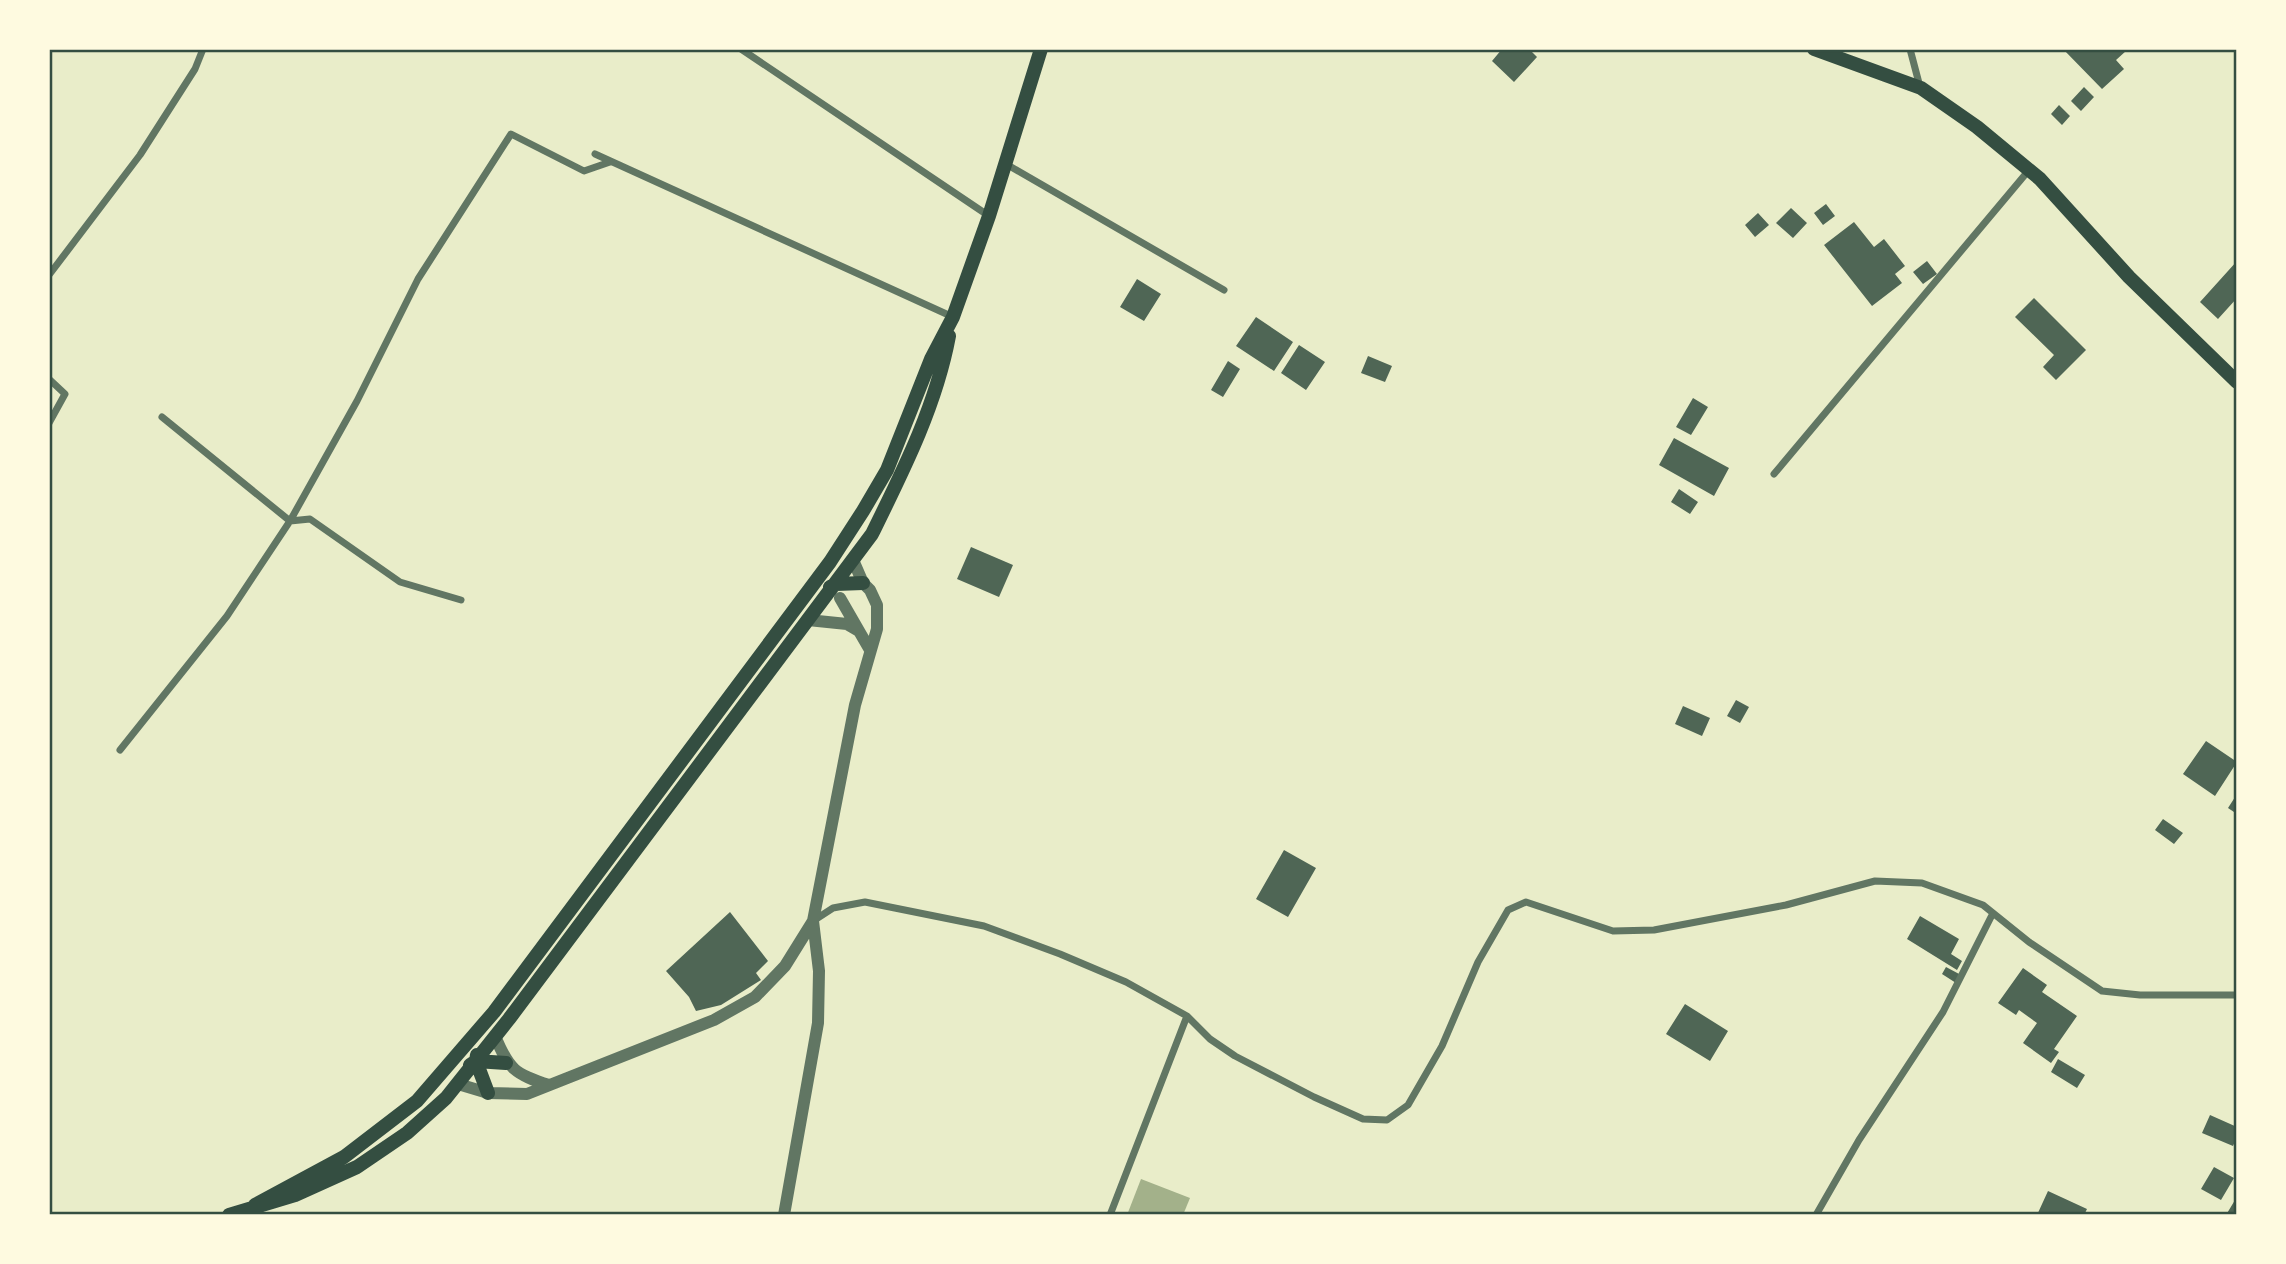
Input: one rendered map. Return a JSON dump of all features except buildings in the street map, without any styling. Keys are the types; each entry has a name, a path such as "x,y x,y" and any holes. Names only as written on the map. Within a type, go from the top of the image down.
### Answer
{"main road":[{"path":"255,1205 344,1157 417,1101 509,992 807,596 887,470 931,359 953,317 989,216 1041,49"},
{"path":"1814,49 1920,88 1977,127 2029,170 2129,277 2237,382"},
{"path":"229,1215 295,1195 357,1167 407,1133 458,1084 808,621 838,591 853,560 872,534 911,456 944,365 953,317"},
{"path":"838,591 839,565 868,521 871,497"},
{"path":"707,728 722,721 821,591 838,591 863,583"},
{"path":"488,1093 476,1061 479,1043 498,1017 509,992"},
{"path":"344,1157 376,1147 419,1113 453,1078 476,1061 506,1063"}],"street":[{"path":"49,275 140,155 195,68 203,49"},
{"path":"741,49 989,216"},
{"path":"1910,49 1920,88"},
{"path":"120,750 227,616 290,522 357,401 418,279 510,134 583,171 610,162"},
{"path":"595,154 953,317"},
{"path":"1006,164 1224,290"},
{"path":"1774,474 2029,170"},
{"path":"49,379 65,394 49,423"},
{"path":"162,417 290,522 310,519 400,582 461,600"},
{"path":"784,1215 818,1023 819,971 813,921 855,705 877,629 877,605 853,560"},
{"path":"838,591 870,650"},
{"path":"808,621 847,624 859,631"},
{"path":"458,1084 488,1093 527,1094 714,1020 755,997 785,966 813,921 834,908 865,902 984,926 1126,982 1187,1016 1210,1039 1235,1056 1363,1119 1387,1120 1408,1105 1442,1046 1478,962 1508,910 1526,902 1613,930 1654,930 1786,905 1875,881 1922,883 1983,905 2029,942 2102,991 2140,995 2237,995"},
{"path":"1816,1215 1859,1140 1943,1012 1993,913"},
{"path":"1110,1215 1187,1016"},
{"path":"495,1036 506,1063 526,1078 550,1085"}],"shaded area":[{"path":"1141,1179 1190,1198 1183,1215 1127,1215"}]}
